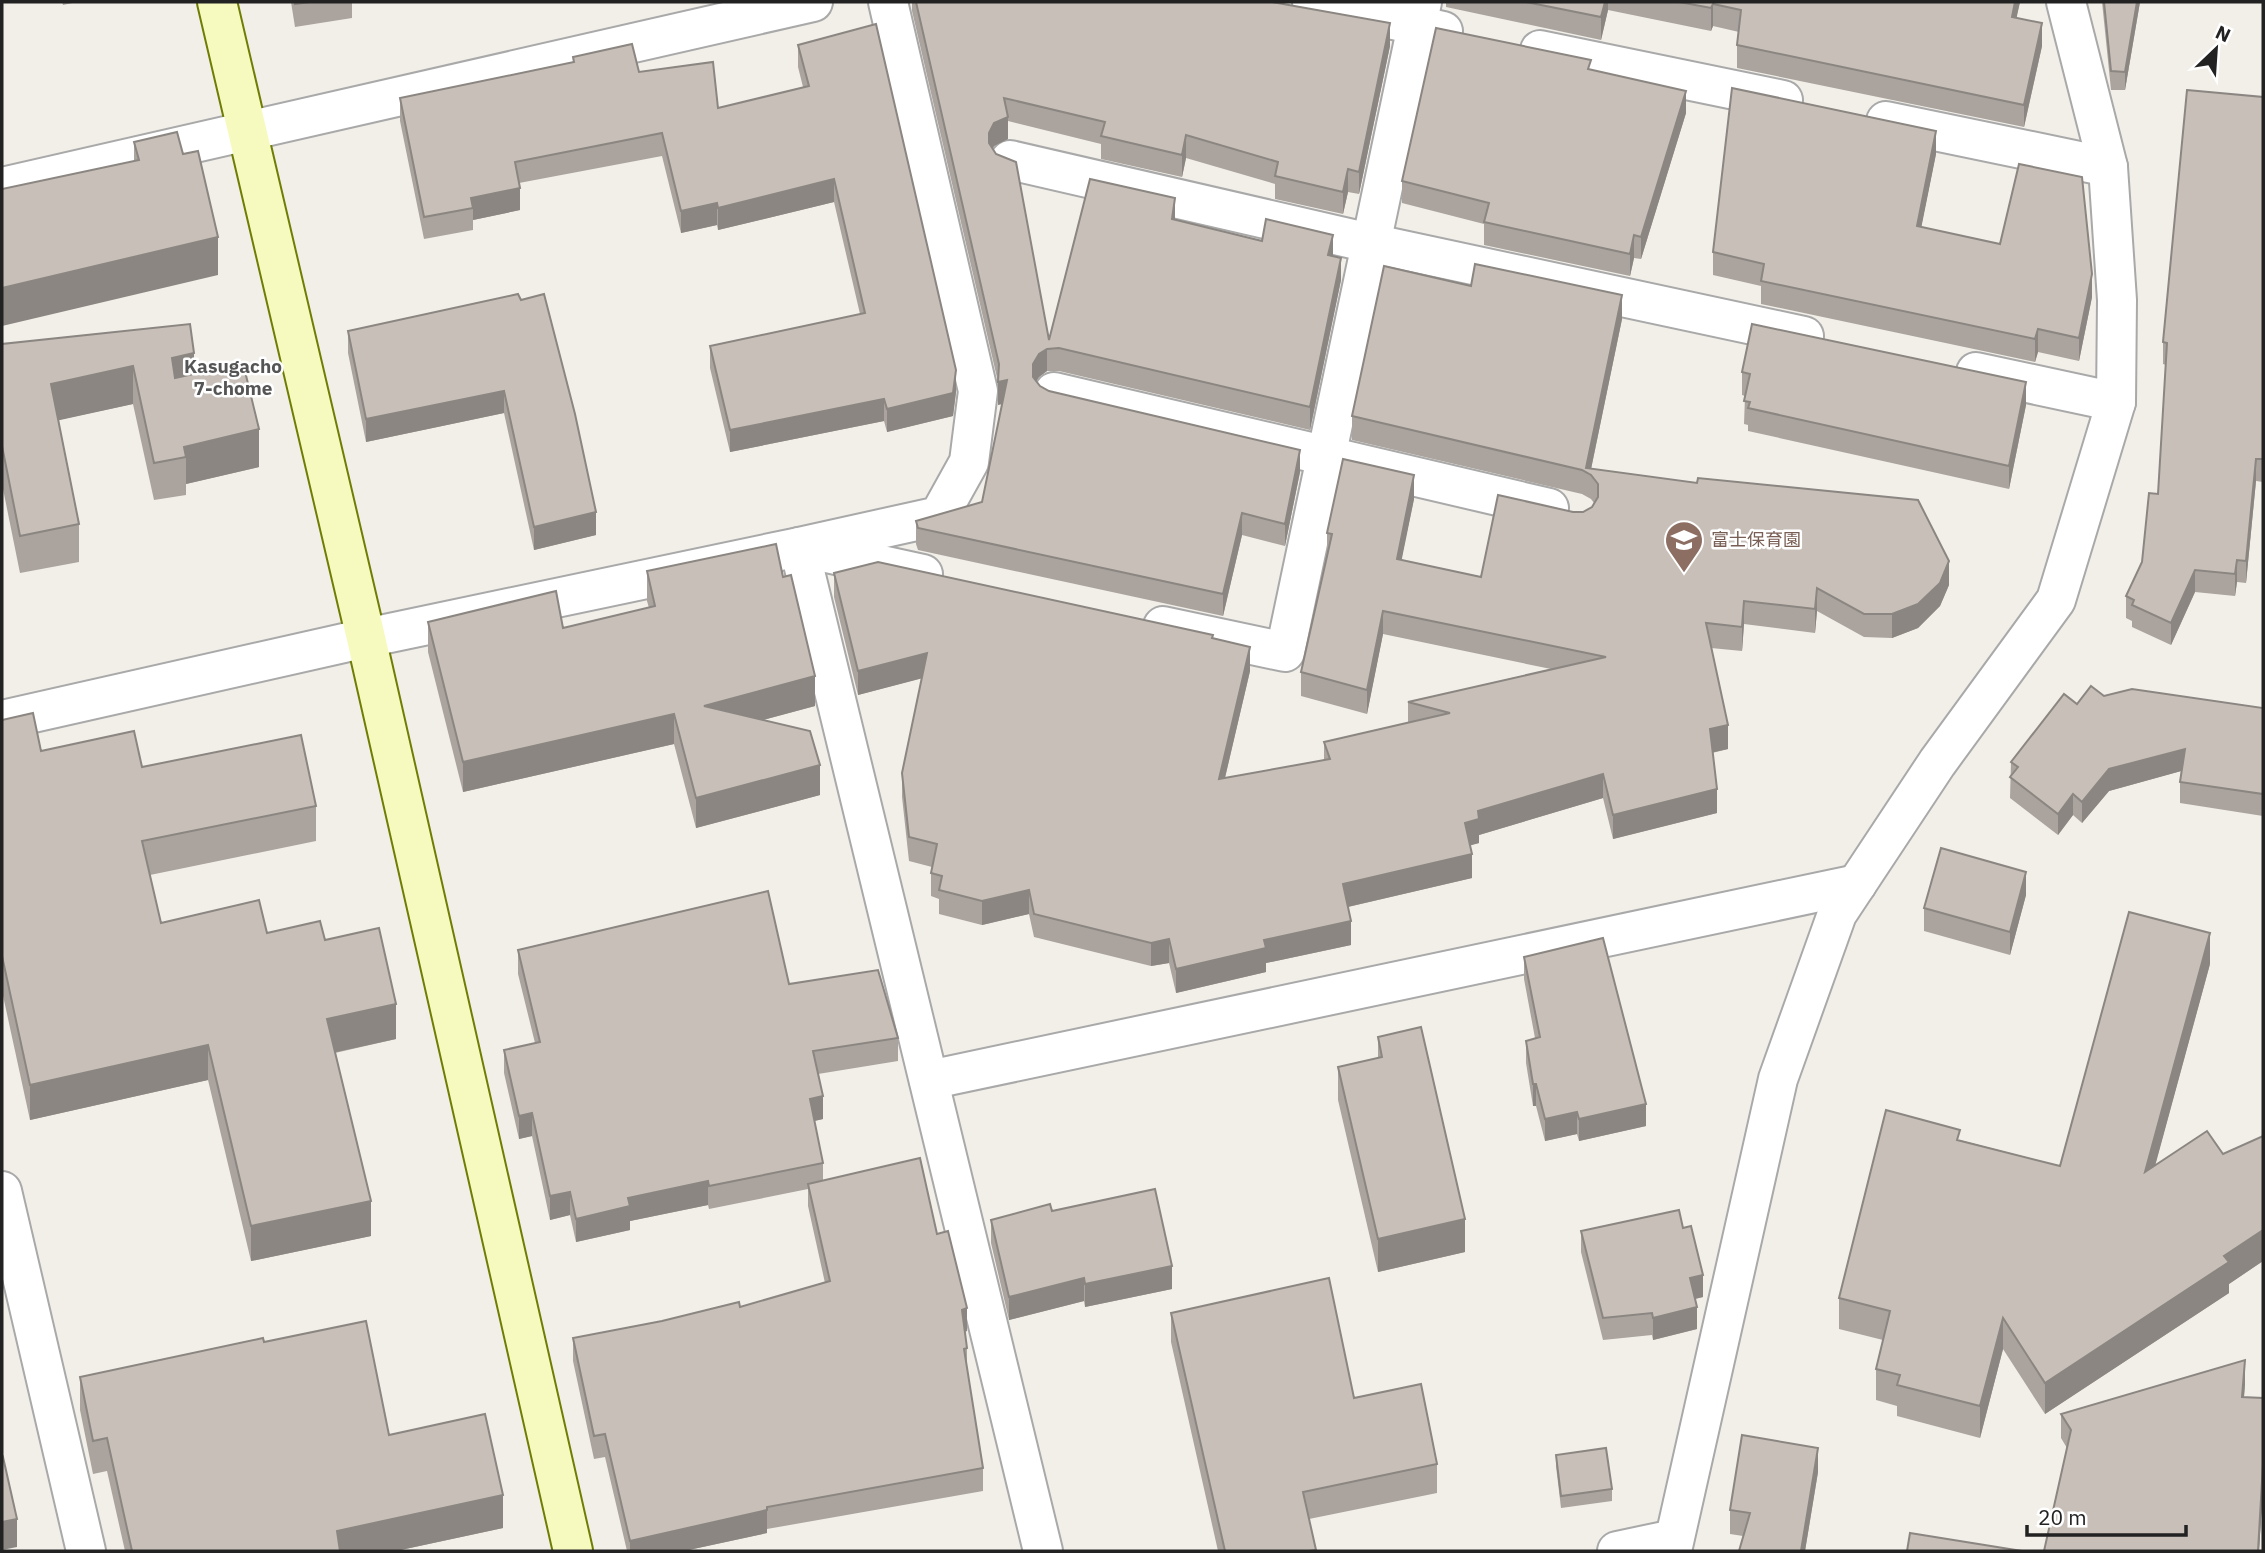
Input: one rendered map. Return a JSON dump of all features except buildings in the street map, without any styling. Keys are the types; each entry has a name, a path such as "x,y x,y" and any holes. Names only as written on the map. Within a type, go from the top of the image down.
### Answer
{"street":[{"path":"217,2 366,638 573,1551"},
{"path":"2,187 813,2"},
{"path":"2,720 366,638 939,516 969,463 978,391 888,2"},
{"path":"1312,2 1420,13 1471,36"},
{"path":"1617,1551 1673,1545 1778,1079 1837,914 1937,763 2056,600 2116,402 2117,300 2108,167 2066,2"},
{"path":"1123,617 1284,652 1420,13"},
{"path":"1512,45 2108,167"},
{"path":"1010,160 1370,243 1845,344"},
{"path":"1940,364 2116,402"},
{"path":"1054,392 1577,515"},
{"path":"799,547 961,582"},
{"path":"799,547 1044,1551"},
{"path":"929,1080 1857,884"},
{"path":"2,1191 86,1551"}],"place":[{"name":"富士保育園","path":"1684,574"}],"district":[{"name":"Kasugacho 7-chome","path":"233,377"}]}
